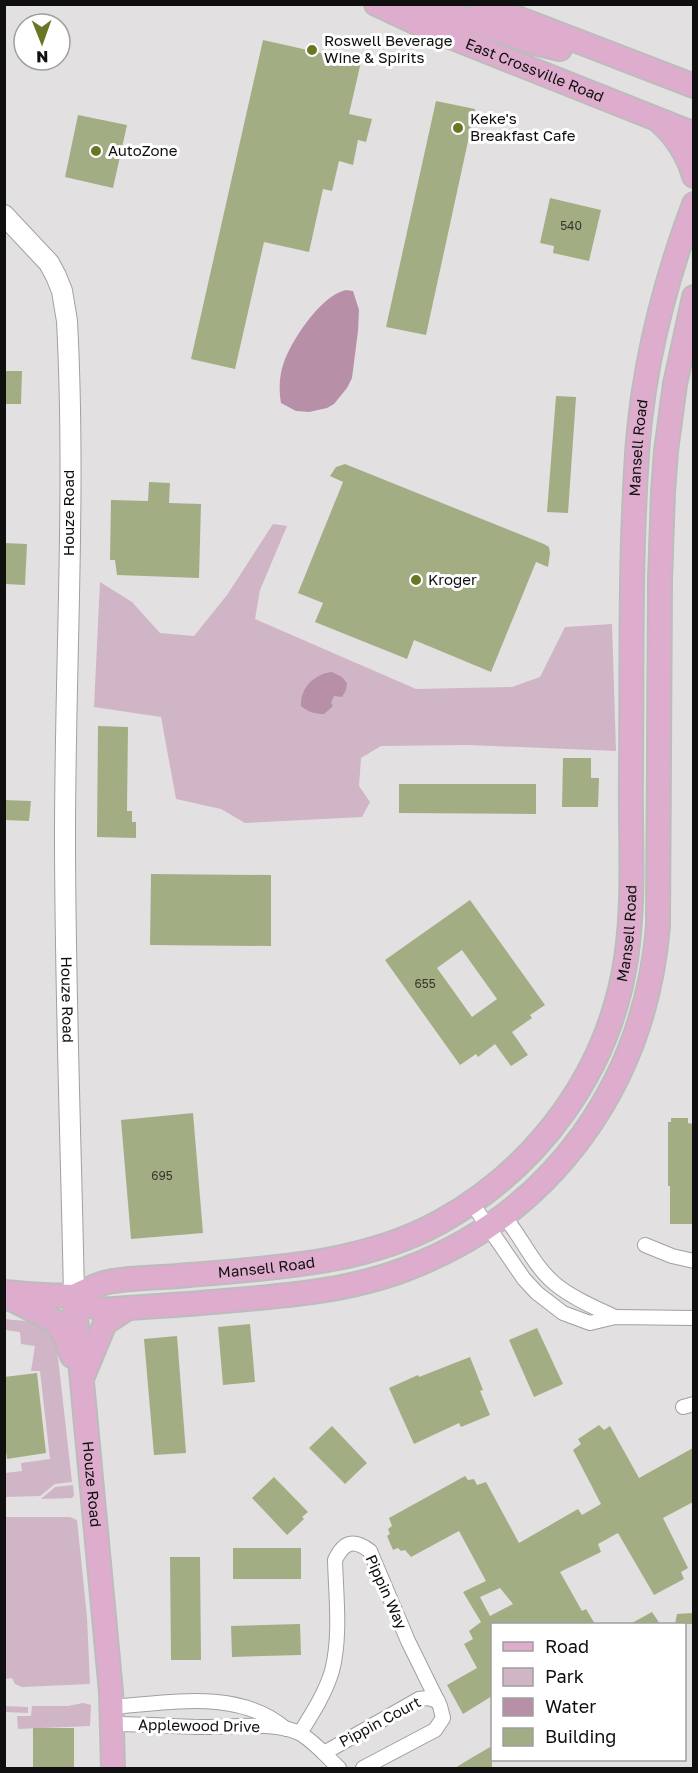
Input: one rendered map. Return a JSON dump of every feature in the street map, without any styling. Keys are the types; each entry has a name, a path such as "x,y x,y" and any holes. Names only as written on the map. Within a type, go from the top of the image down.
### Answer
{"main road":[{"path":"481,4 693,86"},
{"path":"385,8 425,5 553,48 597,50"},
{"name":"East Crossville Road","path":"385,8 693,134"},
{"path":"657,120 668,129 681,148 693,176"},
{"name":"Mansell Road","path":"74,1296 105,1282 246,1270 340,1258 412,1236 471,1202 522,1162 555,1124 583,1082 602,1042 615,1006 622,981 629,926 632,576 636,467 650,359 661,308 693,204"},
{"name":"Mansell Road","path":"4,1294 74,1296 99,1309 245,1299 342,1287 407,1269 462,1243 495,1221 533,1190 576,1143 605,1101 628,1054 652,979 657,935 660,580 663,492 672,401 693,297"},
{"path":"602,1042 628,1054"},
{"path":"4,1294 55,1321 63,1332 81,1380"},
{"name":"Houze Road","path":"74,1296 112,1716 113,1768"},
{"path":"81,1380 105,1323 128,1308"}],"street":[{"name":"Houze Road","path":"4,215 39,252 56,276 65,304 69,348 69,588 65,836 74,1296"},
{"path":"4,235 27,241"},
{"path":"471,1202 495,1221 553,1282 578,1300 615,1317"},
{"path":"495,1221 531,1286 563,1313 590,1323 615,1317 693,1318"},
{"path":"645,1245 672,1256 693,1261"},
{"name":"Pippin Way","path":"293,1731 317,1705 332,1671 337,1634 335,1560 340,1549 350,1543 361,1544 370,1551 408,1641 438,1701"},
{"name":"Pippin Court","path":"324,1753 418,1699 428,1698 438,1701"},
{"name":"Applewood Drive","path":"112,1716 209,1701 234,1704 274,1719 324,1753 339,1768"},
{"path":"363,1768 435,1730 443,1718 438,1701"},
{"name":"Applewood Drive","path":"112,1716 198,1727 253,1725 293,1731"}],"green space":[{"path":"273,524 287,526 260,590 255,619 416,689 512,687 540,677 565,627 612,624 616,751 468,745 381,746 361,758 359,786 370,802 362,817 245,823 221,809 176,799 161,717 94,707 100,582 132,602 160,633 194,636 227,595"},
{"path":"5,1319 28,1321 39,1325 56,1340 72,1482 55,1484 40,1496 5,1497 5,1473 22,1471 21,1463 50,1459 40,1371 31,1371 35,1346 21,1344 20,1332 5,1330"},
{"path":"73,1485 74,1496 72,1498 41,1499 55,1487"},
{"path":"5,1517 70,1517 77,1520 87,1617 90,1684 22,1687 15,1684 12,1678 5,1679"},
{"path":"83,1703 91,1705 90,1726 18,1729 17,1716 31,1716 32,1706 68,1706"},
{"path":"5,1706 28,1707 28,1713 5,1712"}],"water":[{"path":"346,290 353,291 359,310 352,378 334,404 309,412 296,411 281,403 280,379 287,355 299,332 317,310 336,294"},
{"path":"332,672 342,677 347,683 342,697 334,696 331,703 333,706 324,714 306,710 301,706 301,699 309,683 325,673"}],"building":[{"path":"263,40 361,62 349,114 372,119 366,142 358,140 353,165 339,161 332,191 323,189 309,252 264,242 235,369 191,359"},
{"path":"436,101 475,109 426,335 386,327"},
{"name":"AutoZone","path":"78,115 127,125 113,188 65,177"},
{"path":"550,198 601,210 589,261 553,253 554,246 540,243"},
{"path":"4,371 22,371 21,404 4,404"},
{"path":"556,396 576,397 568,513 547,512"},
{"name":"Kroger","path":"345,464 549,547 548,567 536,562 491,672 414,640 407,659 315,622 323,603 298,593 343,482 330,476 336,467"},
{"path":"149,482 170,483 169,503 201,504 199,578 117,575 115,560 110,560 111,500 148,501"},
{"path":"4,543 27,544 25,585 4,584"},
{"path":"98,726 128,727 127,811 132,811 132,822 136,822 136,838 97,837"},
{"path":"563,758 591,758 591,778 599,778 598,807 562,807"},
{"path":"399,784 536,784 536,814 399,813"},
{"path":"4,800 31,801 29,821 4,820"},
{"path":"151,874 271,875 271,946 150,945"},
{"path":"470,900 545,1005 530,1015 532,1018 512,1032 528,1055 511,1066 495,1044 478,1057 476,1054 460,1065 385,960","holes":["462,950 497,999 472,1017 437,968"]},
{"path":"193,1113 203,1233 131,1239 121,1120"},
{"path":"671,1118 688,1118 688,1123 693,1124 693,1224 670,1224 668,1122 671,1122"},
{"path":"250,1324 255,1382 223,1385 218,1327"},
{"path":"537,1328 563,1384 534,1397 509,1340"},
{"path":"177,1336 186,1453 154,1455 144,1339"},
{"path":"470,1357 490,1415 461,1427 459,1423 414,1444 389,1388"},
{"path":"37,1373 46,1453 7,1459 4,1437 4,1377"},
{"path":"599,1425 604,1430 610,1426 639,1478 693,1448 693,1502 663,1518 688,1568 681,1572 684,1579 654,1595 618,1533 598,1544 601,1552 560,1572 582,1611 586,1609 594,1623 491,1623 491,1697 463,1714 447,1685 477,1668 464,1644 473,1639 469,1631 481,1622 463,1592 486,1581 459,1531 411,1557 405,1550 401,1551 398,1548 393,1550 387,1536 390,1534 388,1529 392,1526 389,1518 465,1476 468,1480 474,1479 477,1485 486,1482 519,1543 578,1509 582,1515 601,1504 573,1450 581,1444 578,1439","holes":["500,1588 513,1604 490,1616 480,1597"]},
{"path":"332,1426 367,1463 345,1484 309,1448"},
{"path":"274,1477 308,1512 287,1535 252,1498"},
{"path":"233,1548 301,1548 301,1579 233,1579"},
{"path":"170,1557 200,1557 201,1660 171,1660"},
{"path":"652,1612 659,1623 632,1623"},
{"path":"693,1613 693,1624 675,1623 677,1614"},
{"path":"300,1624 301,1655 232,1657 231,1626"},
{"path":"33,1728 74,1728 74,1768 33,1768"},
{"path":"491,1747 492,1768 455,1768"}],"place":[{"name":"Roswell Beverage Wine & Spirits","path":"312,50"},
{"name":"Keke's Breakfast Cafe","path":"458,128"},
{"name":"AutoZone","path":"96,151"},
{"name":"Kroger","path":"416,580"}]}
